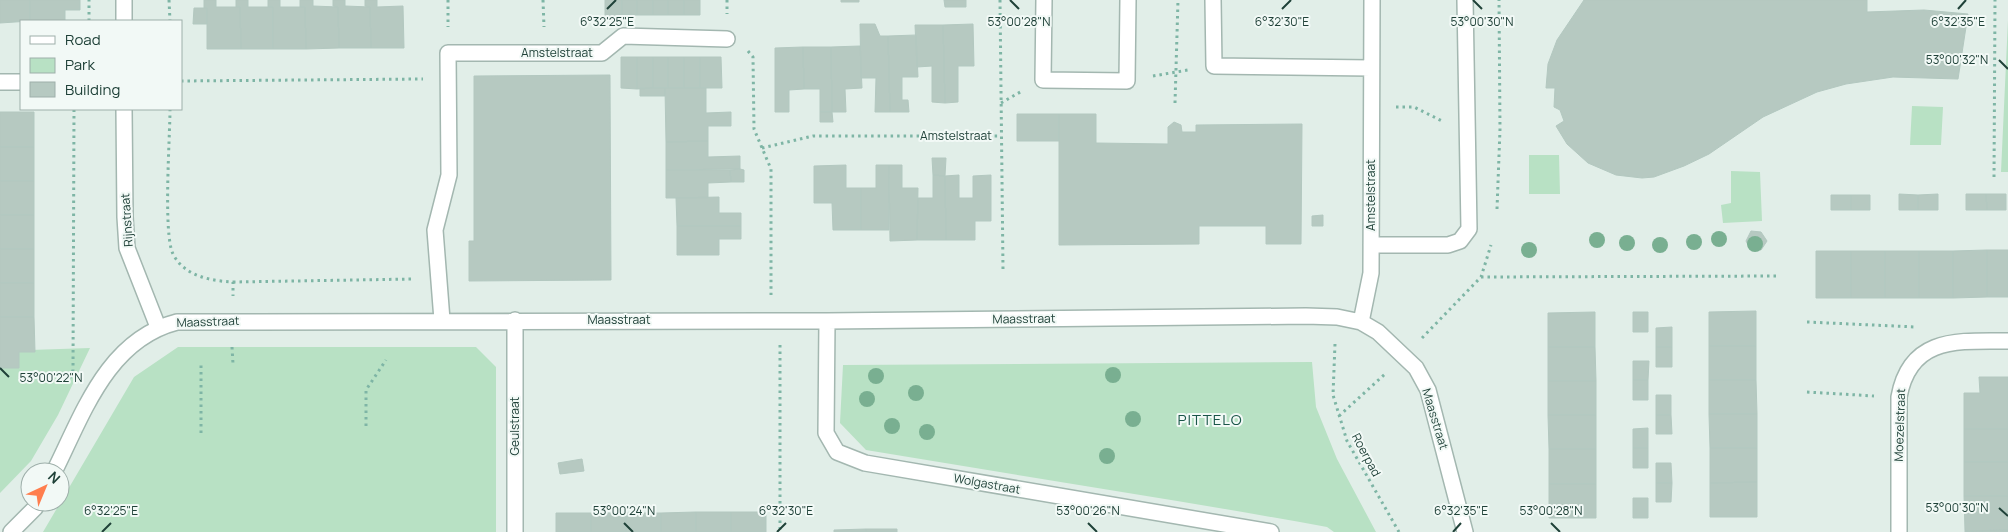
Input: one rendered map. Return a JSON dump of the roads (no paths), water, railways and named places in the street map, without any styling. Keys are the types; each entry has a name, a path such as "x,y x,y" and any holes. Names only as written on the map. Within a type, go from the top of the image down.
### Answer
{"street":[{"path":"124,0 124,20"},
{"path":"1044,0 1043,80 1127,81 1128,0"},
{"path":"1213,0 1214,66 1371,68"},
{"name":"Amstelstraat","path":"1361,322 1370,273 1371,245 1372,0"},
{"path":"1371,245 1448,245 1460,241 1469,229 1466,0"},
{"name":"Amstelstraat","path":"442,320 435,230 449,175 448,53 602,54 623,36 727,39"},
{"path":"0,82 20,82"},
{"name":"Rijnstraat","path":"124,110 127,248 158,327"},
{"name":"Maasstraat","path":"59,462 96,389 112,364 128,346 158,327 177,322 232,320 827,321 1336,317 1361,322 1378,332 1416,368 1428,390 1465,532"},
{"name":"Geulstraat","path":"515,320 515,532"},
{"name":"Wolgastraat","path":"827,321 826,433 837,452 865,463 1271,532"},
{"name":"Moezelstraat","path":"1899,532 1899,397 1902,378 1918,356 1937,345 1968,341 2008,341"},
{"path":"11,532 29,512"}],"district":[{"name":"PITTELO","path":"1210,420"}]}
